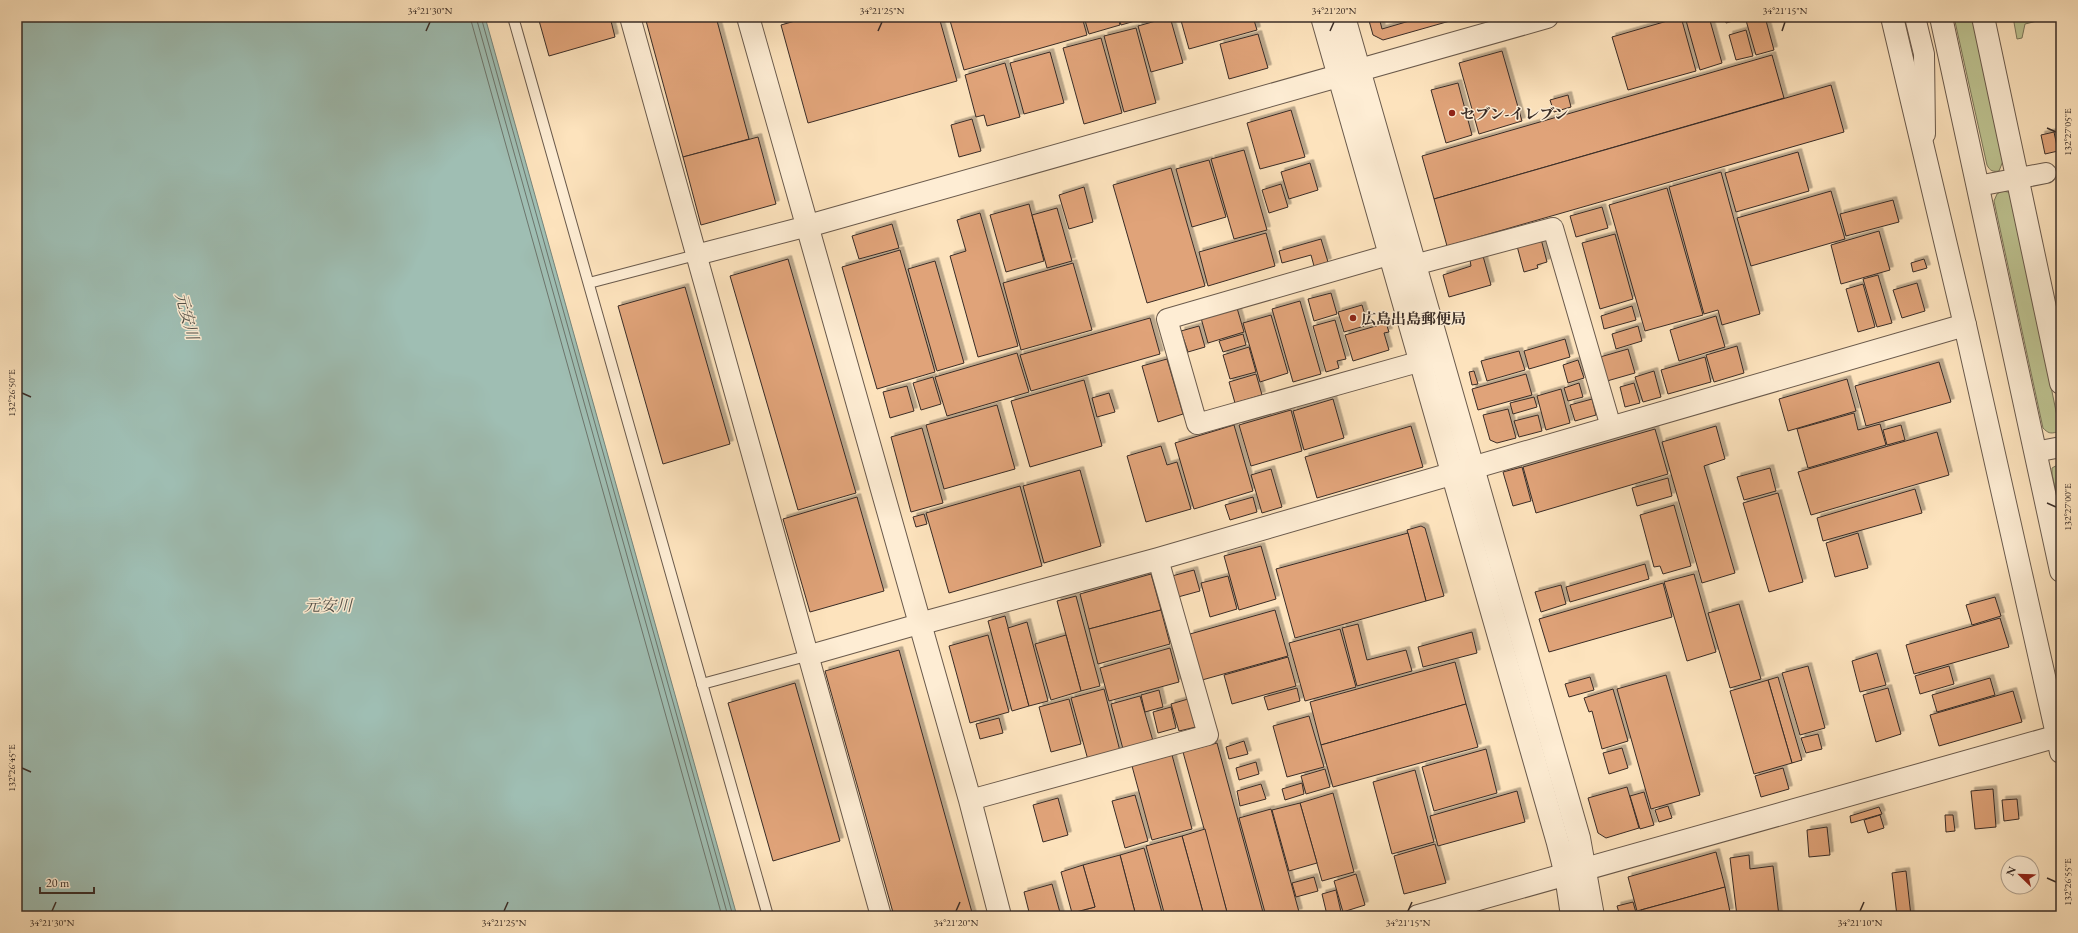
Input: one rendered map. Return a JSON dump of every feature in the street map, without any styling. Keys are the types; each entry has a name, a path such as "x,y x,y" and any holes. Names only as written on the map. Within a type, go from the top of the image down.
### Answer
{"street":[{"path":"630,17 810,655 881,916"},
{"path":"748,17 970,800 1000,916"},
{"path":"1322,17 1558,843 1576,873 1593,916"},
{"path":"1344,17 1579,838 1572,916"},
{"path":"696,255 808,226 1547,17"},
{"path":"1418,916 2059,744 1965,325 1892,17"},
{"path":"1915,17 1924,54 1926,158"},
{"path":"1941,17 2061,571"},
{"path":"1983,17 2061,383"},
{"path":"1978,186 2046,173"},
{"path":"1441,355 1197,424 1167,319 1413,256 1553,228 1611,427"},
{"path":"810,655 1158,559 1473,466 1965,325"},
{"path":"2035,452 2061,447"},
{"path":"970,800 1208,735 1158,559"}],"lane":[{"path":"513,17 768,916"},
{"path":"589,283 696,255"},
{"path":"702,684 810,655"}],"green space":[{"path":"1954,17 1972,17 2003,161 1999,171 1992,171 1987,165"},
{"path":"2013,17 2053,17 2025,24 2022,38 2017,39"},
{"path":"2002,191 2008,192 2012,195 2059,426 2057,432 2055,433 2049,433 2043,428 1994,201 1997,194"},
{"path":"2061,463 2061,516 2052,468"}],"water":[{"name":"元安川","path":"17,17 485,17 737,916 17,916"}],"building":[{"path":"538,17 610,17 615,37 549,56"},
{"path":"645,17 716,17 749,139 683,157"},
{"path":"809,17 939,17 957,81 808,123 781,25"},
{"path":"949,17 1082,17 1087,35 964,70"},
{"path":"1084,17 1118,17 1120,25 1089,34"},
{"path":"1119,17 1149,17 1121,25"},
{"path":"1170,17 1183,63 1151,72 1138,26"},
{"path":"1180,17 1253,17 1257,30 1189,49"},
{"path":"1368,17 1379,17 1382,29 1423,17 1464,17 1383,40 1373,35"},
{"path":"1681,17 1696,71 1628,90 1612,37"},
{"path":"1685,17 1709,17 1722,63 1700,70"},
{"path":"1724,17 1743,17 1744,18 1726,23"},
{"path":"1745,17 1765,17 1774,50 1756,55"},
{"path":"1136,28 1156,103 1124,112 1104,36"},
{"path":"1746,30 1753,56 1736,60 1729,35"},
{"path":"1258,34 1268,68 1229,79 1220,44"},
{"path":"1101,38 1122,113 1084,124 1063,48"},
{"path":"1502,51 1522,121 1479,134 1459,63"},
{"path":"1050,52 1064,103 1024,114 1010,63"},
{"path":"1772,55 1784,98 1434,199 1422,156"},
{"path":"1005,63 1020,117 987,126 984,115 976,117 965,75"},
{"name":"セブン-イレブン","path":"1458,83 1472,135 1446,143 1431,90"},
{"path":"1831,85 1844,132 1447,246 1434,199"},
{"path":"1568,95 1571,107 1554,112 1550,100"},
{"path":"1291,110 1305,157 1260,169 1247,123"},
{"path":"972,119 981,151 959,157 951,125"},
{"path":"2054,132 2058,151 2045,154 2041,135"},
{"path":"758,137 776,204 701,225 683,157"},
{"path":"1244,150 1267,230 1234,239 1211,159"},
{"path":"1798,152 1809,191 1736,212 1725,173"},
{"path":"1209,160 1226,217 1192,227 1176,169"},
{"path":"1310,163 1318,190 1289,199 1281,172"},
{"path":"1171,168 1205,286 1147,303 1113,185"},
{"path":"1721,172 1760,314 1722,325 1718,310 1704,314 1669,187"},
{"path":"1281,184 1288,207 1269,213 1262,190"},
{"path":"1084,187 1093,222 1069,229 1059,195"},
{"path":"1667,188 1703,315 1645,331 1609,205"},
{"path":"1831,191 1845,239 1751,266 1737,218"},
{"path":"1893,200 1899,222 1846,236 1840,214"},
{"path":"1029,204 1044,261 1006,272 990,215"},
{"path":"1602,207 1608,228 1576,237 1570,216"},
{"path":"1057,208 1072,261 1047,268 1032,215"},
{"path":"980,213 1018,346 978,357 950,256 966,251 957,220"},
{"path":"892,224 899,248 859,259 852,236"},
{"path":"1879,231 1890,270 1841,284 1831,245"},
{"path":"1266,233 1275,266 1208,286 1199,252"},
{"path":"1615,234 1633,299 1600,309 1582,243"},
{"path":"1321,239 1328,262 1314,266 1311,255 1282,263 1279,251"},
{"path":"1541,239 1547,262 1537,265 1538,268 1524,272 1517,246"},
{"path":"900,250 935,372 877,389 842,267"},
{"path":"1483,256 1491,285 1449,297 1443,275 1471,266 1470,260"},
{"path":"788,259 856,493 798,510 730,276"},
{"path":"1924,259 1927,268 1913,272 1911,263"},
{"path":"935,261 964,363 937,371 908,269"},
{"path":"1073,263 1092,330 1021,350 1003,283"},
{"path":"1878,275 1892,323 1877,327 1863,279"},
{"path":"1917,283 1925,311 1902,318 1893,290"},
{"path":"1863,284 1875,327 1858,332 1846,289"},
{"path":"685,287 730,444 663,464 618,306"},
{"path":"1331,293 1337,314 1314,321 1308,299"},
{"path":"1300,301 1321,374 1293,382 1272,309"},
{"path":"1362,305 1368,325 1344,332 1338,312"},
{"path":"1632,306 1636,320 1604,329 1601,316"},
{"path":"1237,308 1244,332 1208,343 1201,318"},
{"path":"1271,315 1288,373 1260,382 1243,323"},
{"path":"1716,316 1725,347 1679,361 1670,330"},
{"path":"1150,318 1160,354 1031,391 1020,355"},
{"path":"1335,320 1346,359 1337,361 1339,368 1326,372 1313,326"},
{"path":"1386,323 1389,332 1384,333 1389,350 1353,361 1345,335"},
{"path":"1199,326 1205,347 1188,352 1181,331"},
{"path":"1638,326 1642,341 1616,349 1612,334"},
{"path":"1243,334 1246,345 1223,352 1219,341"},
{"path":"1565,339 1570,357 1529,369 1524,351"},
{"path":"1737,346 1744,373 1714,382 1706,355"},
{"path":"1249,347 1256,372 1230,379 1223,355"},
{"path":"1628,349 1635,373 1607,381 1600,357"},
{"path":"1519,351 1525,370 1487,381 1481,361"},
{"path":"1017,353 1029,392 947,416 935,377"},
{"path":"1705,357 1711,382 1668,394 1661,370"},
{"path":"1167,359 1183,414 1158,422 1142,366"},
{"path":"1578,360 1584,378 1568,383 1563,365"},
{"path":"1939,362 1951,402 1866,426 1855,386"},
{"path":"1474,371 1478,384 1472,385 1469,372"},
{"path":"1654,371 1661,397 1643,402 1635,377"},
{"path":"1256,374 1262,395 1235,403 1229,382"},
{"path":"1526,374 1532,395 1478,410 1472,389"},
{"path":"933,377 941,404 921,410 913,383"},
{"path":"1847,379 1856,411 1788,431 1779,399"},
{"path":"1084,380 1102,446 1030,467 1011,401"},
{"path":"1579,383 1583,397 1568,401 1564,388"},
{"path":"1634,383 1640,403 1625,407 1620,387"},
{"path":"907,386 914,411 890,418 883,392"},
{"path":"1561,389 1570,423 1546,430 1537,396"},
{"path":"1109,393 1115,412 1097,417 1092,398"},
{"path":"1534,397 1537,407 1513,414 1510,403"},
{"path":"1333,399 1344,438 1304,450 1293,411"},
{"path":"1592,399 1596,415 1575,421 1570,405"},
{"path":"997,405 1015,469 944,489 926,425"},
{"path":"1508,409 1516,438 1497,443 1490,440 1483,415"},
{"path":"1291,410 1302,451 1251,466 1239,425"},
{"path":"1854,413 1858,430 1880,424 1886,445 1808,468 1797,429"},
{"path":"1538,415 1542,431 1519,437 1514,421"},
{"path":"1234,425 1253,491 1194,509 1175,443"},
{"path":"1901,425 1905,440 1887,445 1883,430"},
{"path":"1411,426 1423,467 1317,498 1305,457"},
{"path":"1716,426 1725,459 1704,466 1735,573 1702,583 1662,442"},
{"path":"922,428 943,503 911,512 891,437"},
{"path":"1655,429 1668,474 1536,513 1523,467"},
{"path":"1937,432 1949,475 1811,515 1798,472"},
{"path":"1161,446 1167,465 1177,462 1191,509 1146,522 1127,456"},
{"path":"1522,467 1531,501 1513,506 1503,472"},
{"path":"1770,468 1776,491 1744,500 1737,477"},
{"path":"1271,469 1282,507 1262,513 1251,475"},
{"path":"1080,470 1101,546 1044,563 1023,486"},
{"path":"1668,478 1672,496 1637,506 1632,488"},
{"path":"1020,486 1042,566 949,593 926,513"},
{"path":"1915,489 1922,513 1823,541 1817,518"},
{"path":"1778,493 1803,582 1769,592 1743,503"},
{"path":"857,497 884,591 810,612 783,519"},
{"path":"1253,497 1257,512 1230,520 1225,505"},
{"path":"1674,505 1691,566 1663,574 1660,566 1654,567 1640,515"},
{"path":"924,514 927,524 916,527 913,517"},
{"path":"1421,526 1425,528 1444,596 1426,601 1407,530"},
{"path":"1408,533 1426,601 1295,638 1276,569"},
{"path":"1858,533 1868,568 1835,577 1826,543"},
{"path":"1261,546 1276,599 1239,610 1224,556"},
{"path":"1645,564 1649,579 1570,602 1566,587"},
{"path":"1194,570 1200,591 1178,597 1172,576"},
{"path":"1151,574 1161,610 1089,629 1080,594"},
{"path":"1694,574 1716,652 1687,661 1664,582"},
{"path":"1228,576 1237,609 1210,617 1201,583"},
{"path":"1663,583 1672,617 1549,652 1539,619"},
{"path":"1561,585 1566,604 1541,612 1535,592"},
{"path":"1076,596 1100,686 1081,691 1057,601"},
{"path":"1995,597 2001,616 1972,625 1966,605"},
{"path":"1739,604 1761,679 1730,688 1708,613"},
{"path":"1161,610 1170,644 1098,664 1089,629"},
{"path":"1275,610 1288,656 1202,680 1190,634"},
{"path":"1005,616 1029,706 1012,711 988,621"},
{"path":"2000,618 2009,647 1914,674 1906,645"},
{"path":"1027,622 1048,701 1029,706 1008,628"},
{"path":"1358,624 1367,660 1406,650 1412,671 1357,686 1342,628"},
{"path":"1340,629 1356,687 1305,701 1289,643"},
{"path":"1472,632 1477,653 1423,667 1418,647"},
{"path":"988,635 1009,712 970,723 949,646"},
{"path":"1066,635 1081,691 1051,700 1035,644"},
{"path":"1170,648 1179,682 1109,701 1100,668"},
{"path":"899,650 973,916 894,916 825,671"},
{"path":"1877,653 1886,685 1860,692 1852,661"},
{"path":"1288,657 1296,686 1232,704 1224,675"},
{"path":"1455,662 1466,704 1321,745 1310,702"},
{"path":"1808,666 1825,728 1800,735 1782,673"},
{"path":"1949,666 1954,684 1920,694 1915,676"},
{"path":"1666,675 1700,795 1651,809 1617,689"},
{"path":"1590,677 1594,690 1569,697 1565,684"},
{"path":"1778,677 1802,760 1792,763 1768,680"},
{"path":"1990,678 1995,695 1937,712 1932,695"},
{"path":"1768,680 1792,763 1754,774 1730,691"},
{"path":"795,683 840,841 773,861 728,703"},
{"path":"1297,688 1300,701 1268,710 1264,697"},
{"path":"1888,688 1901,734 1876,742 1863,695"},
{"path":"1104,689 1120,751 1088,760 1071,698"},
{"path":"1613,689 1628,741 1602,749 1592,711 1589,712 1584,698"},
{"path":"1159,690 1163,707 1145,712 1141,695"},
{"path":"2013,691 2022,722 1939,746 1930,715"},
{"path":"1140,696 1153,741 1123,749 1111,704"},
{"path":"1069,699 1081,744 1051,752 1039,707"},
{"path":"1188,699 1196,727 1179,731 1171,704"},
{"path":"1466,704 1478,747 1333,787 1321,745"},
{"path":"1171,707 1176,728 1158,733 1153,712"},
{"path":"1309,716 1324,767 1287,777 1273,726"},
{"path":"999,718 1003,733 980,739 976,724"},
{"path":"1818,734 1822,749 1806,753 1801,738"},
{"path":"1244,741 1248,754 1229,759 1226,747"},
{"path":"1217,743 1264,916 1228,916 1183,752"},
{"path":"1622,748 1628,768 1609,774 1603,753"},
{"path":"1486,749 1497,793 1434,811 1422,767"},
{"path":"1172,755 1192,829 1152,840 1132,766"},
{"path":"1256,762 1259,774 1239,780 1236,768"},
{"path":"1783,768 1789,789 1761,797 1755,776"},
{"path":"1325,769 1330,787 1306,794 1301,776"},
{"path":"1415,770 1434,842 1392,854 1373,782"},
{"path":"1302,783 1304,794 1285,800 1282,789"},
{"path":"1261,784 1266,799 1240,806 1237,791"},
{"path":"1627,787 1639,828 1606,838 1598,833 1588,798"},
{"path":"1993,789 1996,827 1975,829 1971,791"},
{"path":"1517,791 1525,822 1438,846 1430,816"},
{"path":"1644,792 1654,825 1640,829 1630,796"},
{"path":"1333,793 1354,872 1322,881 1300,803"},
{"path":"1135,795 1148,841 1125,848 1112,801"},
{"path":"1058,798 1068,835 1043,842 1033,805"},
{"path":"2017,799 2019,819 2004,821 2002,800"},
{"path":"1300,803 1317,863 1289,871 1272,810"},
{"path":"1668,806 1672,818 1659,822 1655,810"},
{"path":"1879,807 1882,814 1851,823 1850,816"},
{"path":"1271,809 1299,912 1283,916 1266,916 1239,818"},
{"path":"1880,815 1884,828 1868,833 1864,820"},
{"path":"1945,815 1953,815 1955,831 1946,832"},
{"path":"1827,827 1830,855 1809,857 1807,830"},
{"path":"1205,829 1228,916 1204,916 1182,836"},
{"path":"1182,836 1204,916 1165,916 1146,846"},
{"path":"1435,844 1446,883 1404,894 1394,856"},
{"path":"1144,848 1163,916 1136,916 1120,855"},
{"path":"1716,852 1725,887 1637,911 1628,877"},
{"path":"1120,855 1136,916 1073,916 1072,913 1095,907 1083,865"},
{"path":"1749,855 1750,869 1773,866 1779,916 1737,916 1730,858"},
{"path":"1083,865 1095,907 1072,913 1061,872"},
{"path":"1906,871 1911,916 1897,916 1892,873"},
{"path":"1356,874 1365,905 1343,912 1334,881"},
{"path":"1314,877 1318,891 1296,897 1292,883"},
{"path":"1052,884 1061,916 1030,916 1024,892"},
{"path":"1725,887 1730,912 1701,916 1642,916 1641,910"},
{"path":"1336,890 1341,912 1327,915 1322,894"},
{"path":"1633,902 1637,916 1620,916 1617,906"}],"place":[{"name":"セブン-イレブン","path":"1452,113"},
{"name":"広島出島郵便局","path":"1353,318"}]}
